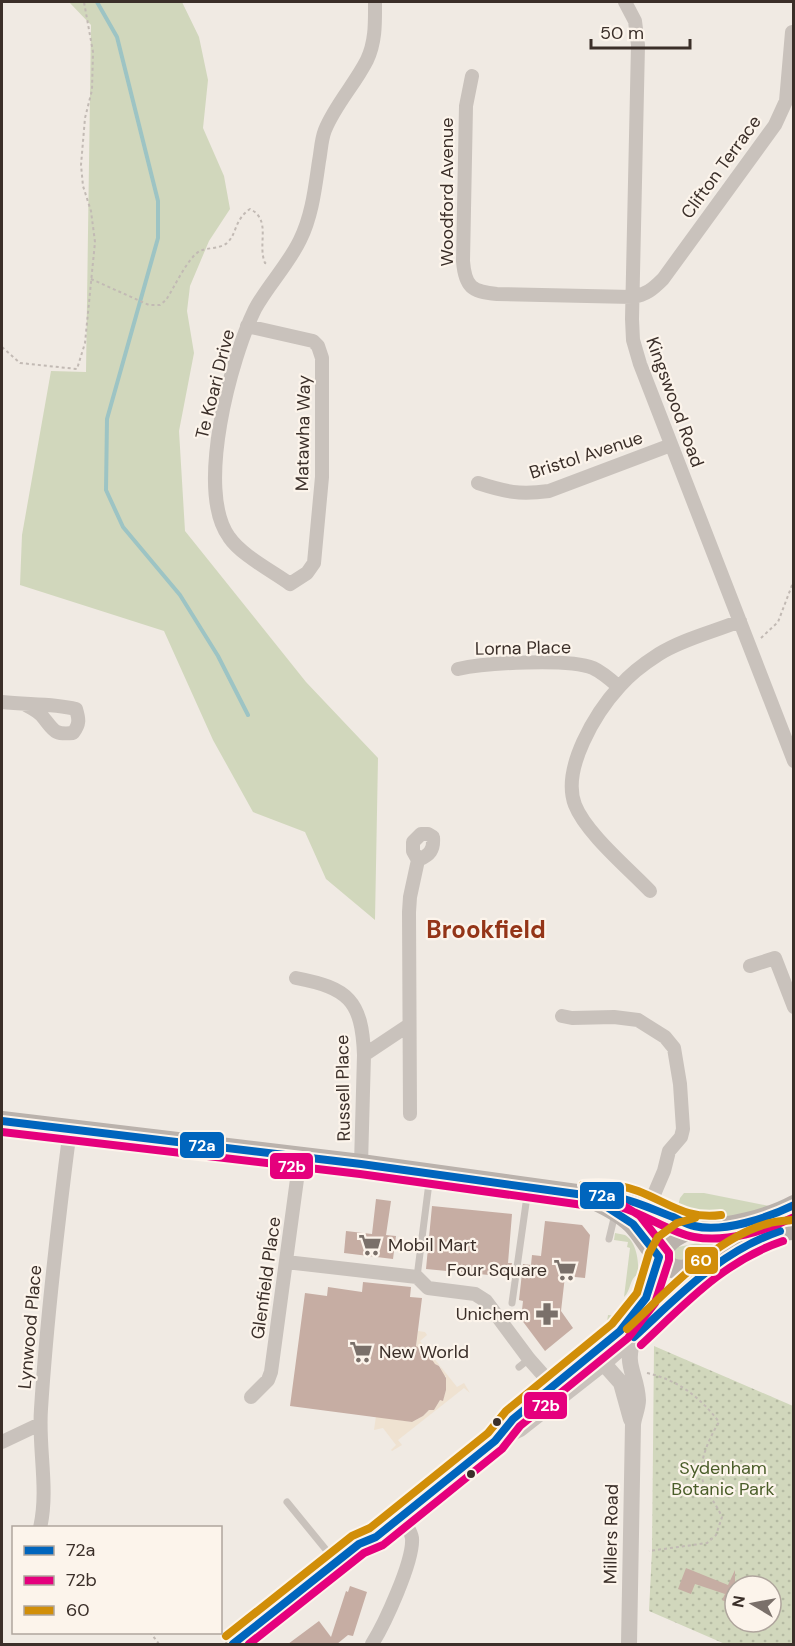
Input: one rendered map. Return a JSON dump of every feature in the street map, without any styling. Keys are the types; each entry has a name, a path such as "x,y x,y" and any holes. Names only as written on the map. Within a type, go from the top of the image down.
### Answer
{"main road":[{"path":"2,1121 361,1164 584,1195 602,1193 620,1195 698,1228"},
{"path":"584,1195 633,1224 659,1257 671,1268 678,1270 685,1270 722,1258 757,1238 783,1230 794,1230"},
{"path":"659,1257 666,1244 682,1232 752,1221 794,1205"}],"street":[{"name":"Te Koari Drive","path":"290,584 230,539 222,527 214,478 219,438 240,345 247,326 257,306 300,240 307,220 326,128 368,59 374,33 375,2"},
{"name":"Kingswood Road","path":"625,2 635,21 638,45 633,340 671,445 794,761"},
{"name":"Clifton Terrace","path":"632,297 643,295 663,279 775,125 786,101 792,32"},
{"name":"Woodford Avenue","path":"472,76 466,106 463,261 466,280 470,286 479,292 497,294 632,297"},
{"name":"Matawha Way","path":"247,326 313,341 318,346 322,358 322,477 314,563 307,573 290,584"},
{"name":"Bristol Avenue","path":"478,483 510,493 529,494 549,490 671,445"},
{"path":"650,891 594,832 576,807 572,784 574,766 601,712 619,687 633,674 663,652 740,621"},
{"name":"Lorna Place","path":"458,669 496,664 579,664 598,670 619,687"},
{"path":"2,702 26,705"},
{"path":"410,1114 410,897 418,860"},
{"path":"750,966 775,957 794,1007"},
{"name":"Russell Place","path":"296,978 328,985 344,994 360,1023 364,1055 361,1164"},
{"path":"562,1016 638,1020 665,1037 674,1048 680,1084 683,1129 681,1137 669,1151 664,1171 649,1206"},
{"path":"364,1055 409,1025"},
{"name":"Lynwood Place","path":"40,1526 45,1508 40,1424 45,1348 69,1130"},
{"name":"Glenfield Place","path":"250,1397 268,1380 271,1372 300,1157"},
{"path":"233,1644 359,1544 376,1537 495,1441 513,1419 552,1385 611,1357 631,1319 646,1298 659,1257"},
{"path":"495,1441 520,1429 611,1357 722,1258"},
{"path":"286,1262 417,1277 428,1288 476,1294 486,1300 524,1363 552,1385"},
{"name":"Millers Road","path":"611,1357 633,1424"},
{"name":"Millers Road","path":"611,1357 636,1382 638,1402 633,1424 629,1644"},
{"path":"2,1442 40,1424"},
{"path":"372,1644 382,1629 397,1594 409,1555 412,1539 401,1517"}],"lane":[{"path":"417,1277 430,1173"},
{"path":"512,1304 528,1187"},
{"path":"609,1239 615,1212"},
{"path":"287,1502 336,1562"}],"path":[{"path":"2,347 20,363 76,369 85,343 95,242 81,165 86,118 92,90 93,52 84,2"},
{"path":"91,279 150,305 160,305 166,300 194,255 202,250 229,242 240,216 250,209 256,212 263,223 262,257 264,263 282,269"},
{"path":"748,645 759,640 778,622 794,580"},
{"path":"644,1372 690,1390 719,1422 707,1444 703,1470 704,1486 716,1502 722,1516 716,1535 707,1543 649,1551"}],"green space":[{"path":"69,2 182,2 199,37 208,80 203,128 224,176 230,209 209,241 190,286 187,311 194,353 179,431 185,531 306,682 378,758 375,920 326,879 305,832 253,812 213,740 164,631 20,585 22,535 51,371 86,372 91,25"},
{"path":"684,1193 704,1193 769,1206 735,1216 677,1210"},
{"path":"615,1233 629,1238 635,1248 637,1259 638,1274 624,1297 630,1248 627,1247 628,1242 614,1240"},
{"path":"745,1234 683,1263 672,1260 670,1255 678,1247"},
{"path":"643,1283 629,1308 618,1320 594,1343 557,1370 557,1367 606,1329 608,1315 619,1316 621,1304 630,1301 636,1285"},
{"name":"Sydenham Botanic Park","path":"654,1346 793,1406 793,1644 725,1644 649,1611 652,1551"}],"shaded area":[{"path":"418,1331 425,1332 427,1335 420,1341 457,1387 464,1383 470,1393 464,1388 398,1440 402,1445 392,1451 396,1445 383,1428 374,1430 376,1416 412,1422 429,1410 434,1410 440,1400 443,1400 446,1390 446,1376 443,1376 440,1366 435,1364 422,1350 416,1348"}],"building":[{"name":"Mobil Mart","path":"376,1199 391,1201 386,1235 396,1236 393,1259 344,1253 346,1231 372,1234"},
{"path":"432,1206 512,1214 508,1263 512,1263 510,1277 426,1269"},
{"path":"545,1221 582,1225 590,1235 585,1278 565,1276 561,1311 573,1328 545,1351 521,1319 523,1301 519,1300 523,1264 531,1265 532,1255 541,1256"},
{"name":"New World","path":"363,1282 411,1287 410,1297 422,1298 416,1346 428,1354 439,1366 446,1378 446,1390 443,1401 440,1400 434,1410 429,1410 412,1422 290,1406 305,1293 327,1296 328,1287 362,1292"},
{"path":"686,1568 723,1583 723,1593 695,1584 691,1594 678,1589"},
{"path":"350,1586 367,1592 353,1636 348,1635 337,1644 288,1644 319,1621 331,1637 346,1591 348,1592"}],"waterway":[{"path":"97,2 117,37 158,201 158,238 107,419 106,490 123,527 180,595 218,656 248,715"}],"transit line":[{"name":"72a","path":"2,1121 361,1164 584,1195 609,1196 640,1204 689,1225 706,1228 745,1223 794,1205"},
{"name":"72b","path":"2,1132 360,1174 583,1205 615,1206 694,1237 732,1237 771,1227 794,1217"},
{"name":"60","path":"583,1185 604,1184 624,1187 688,1213 721,1215"},
{"name":"72b","path":"249,1644 364,1553 383,1545 502,1449 520,1426 628,1338 655,1303 669,1260 669,1253 640,1216 604,1193"},
{"name":"72a","path":"233,1644 359,1544 376,1537 495,1441 513,1419 620,1331 646,1298 659,1257 633,1224 599,1202"},
{"name":"60","path":"226,1636 352,1536 370,1528 488,1433 506,1411 612,1324 637,1293 649,1253 658,1237 677,1223 695,1218"},
{"name":"60","path":"627,1329 693,1267 730,1240 770,1223 792,1220"},
{"name":"72a","path":"634,1337 701,1276 738,1251 780,1231"},
{"name":"72b","path":"641,1345 690,1299 724,1272 762,1249 783,1241"}],"place":[{"name":"Mobil Mart","path":"370,1245"},
{"name":"Four Square","path":"565,1270"},
{"name":"Unichem","path":"547,1314"},
{"name":"New World","path":"361,1352"}],"district":[{"name":"Brookfield","path":"486,930"}]}
